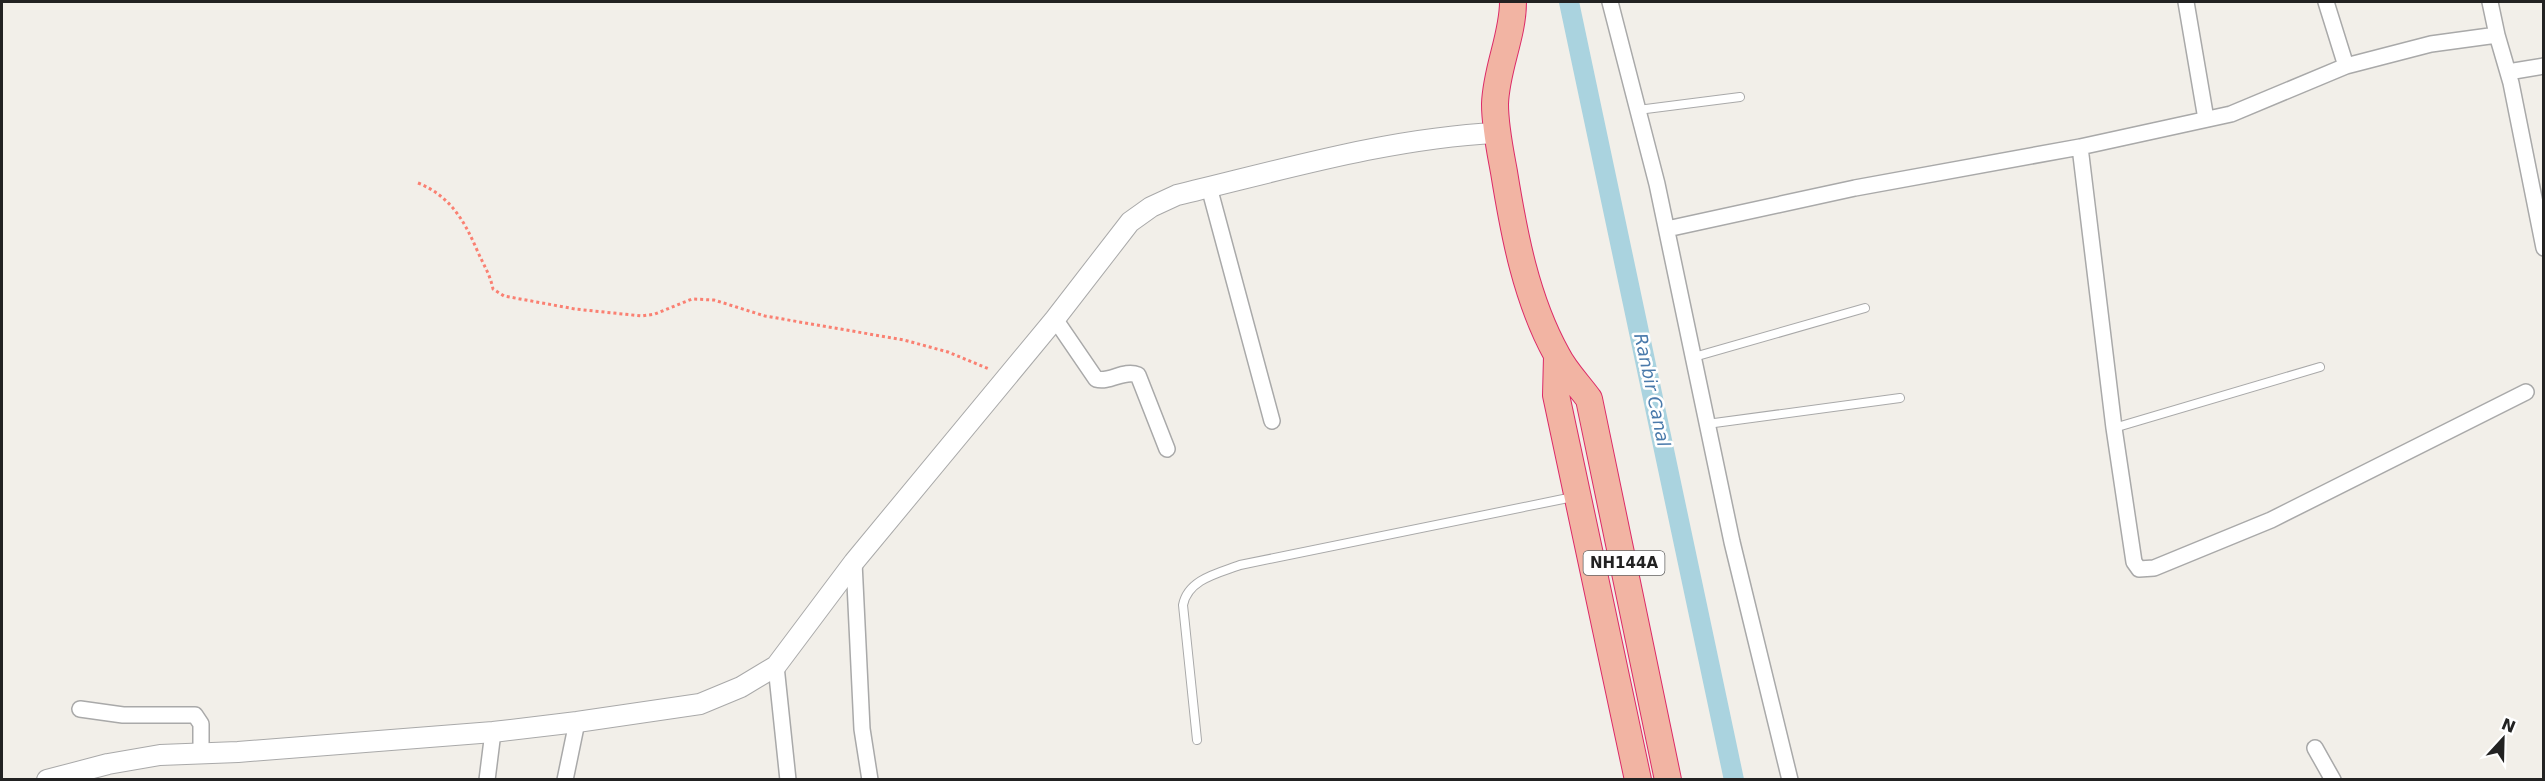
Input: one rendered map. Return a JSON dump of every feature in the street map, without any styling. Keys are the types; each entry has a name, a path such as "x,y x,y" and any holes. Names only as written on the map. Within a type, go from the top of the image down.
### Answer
{"highway":[{"name":"NH144A","path":"1513,2 1511,23 1497,80 1495,105 1497,133 1512,220 1531,296 1557,356 1589,399 1668,780"},
{"name":"NH144A","path":"1557,356 1556,395 1638,780"}],"street":[{"path":"1610,2 1666,229 1732,542 1790,780"},
{"path":"2186,2 2206,119"},
{"path":"2326,2 2346,66"},
{"path":"2490,2 2508,72 2544,248"},
{"path":"1666,229 1855,188 2080,147 2231,114 2346,66 2431,44 2497,35"},
{"path":"2508,72 2544,66"},
{"path":"46,780 134,758 493,732 576,722 700,704 741,687 776,666 854,562 1055,320 1130,222 1151,207 1177,195 1209,187 1386,146 1456,135 1497,133"},
{"path":"2080,147 2114,428 2134,562 2139,569 2154,568 2271,520 2526,392"},
{"path":"1209,187 1272,421"},
{"path":"1055,320 1096,379 1105,380 1131,372 1138,375 1167,450"},
{"path":"854,562 862,729 870,780"},
{"path":"776,666 788,780"},
{"path":"80,709 123,715 195,715 201,724 201,753"},
{"path":"565,780 576,722"},
{"path":"487,780 493,732"},
{"path":"2315,748 2333,780"}],"lane":[{"path":"1638,110 1740,97"},
{"path":"1694,357 1865,308"},
{"path":"2114,428 2320,367"},
{"path":"1707,424 1900,398"},
{"path":"1197,740 1183,605 1191,588 1208,577 1240,565 1578,496"}],"path":[{"path":"418,183 432,188 455,208 465,222 489,272 493,289 504,296 575,309 642,316 655,314 692,299 714,300 765,316 904,340 948,352 1007,377"}],"waterway":[{"name":"Ranbir Canal","path":"1569,2 1734,780"}]}
